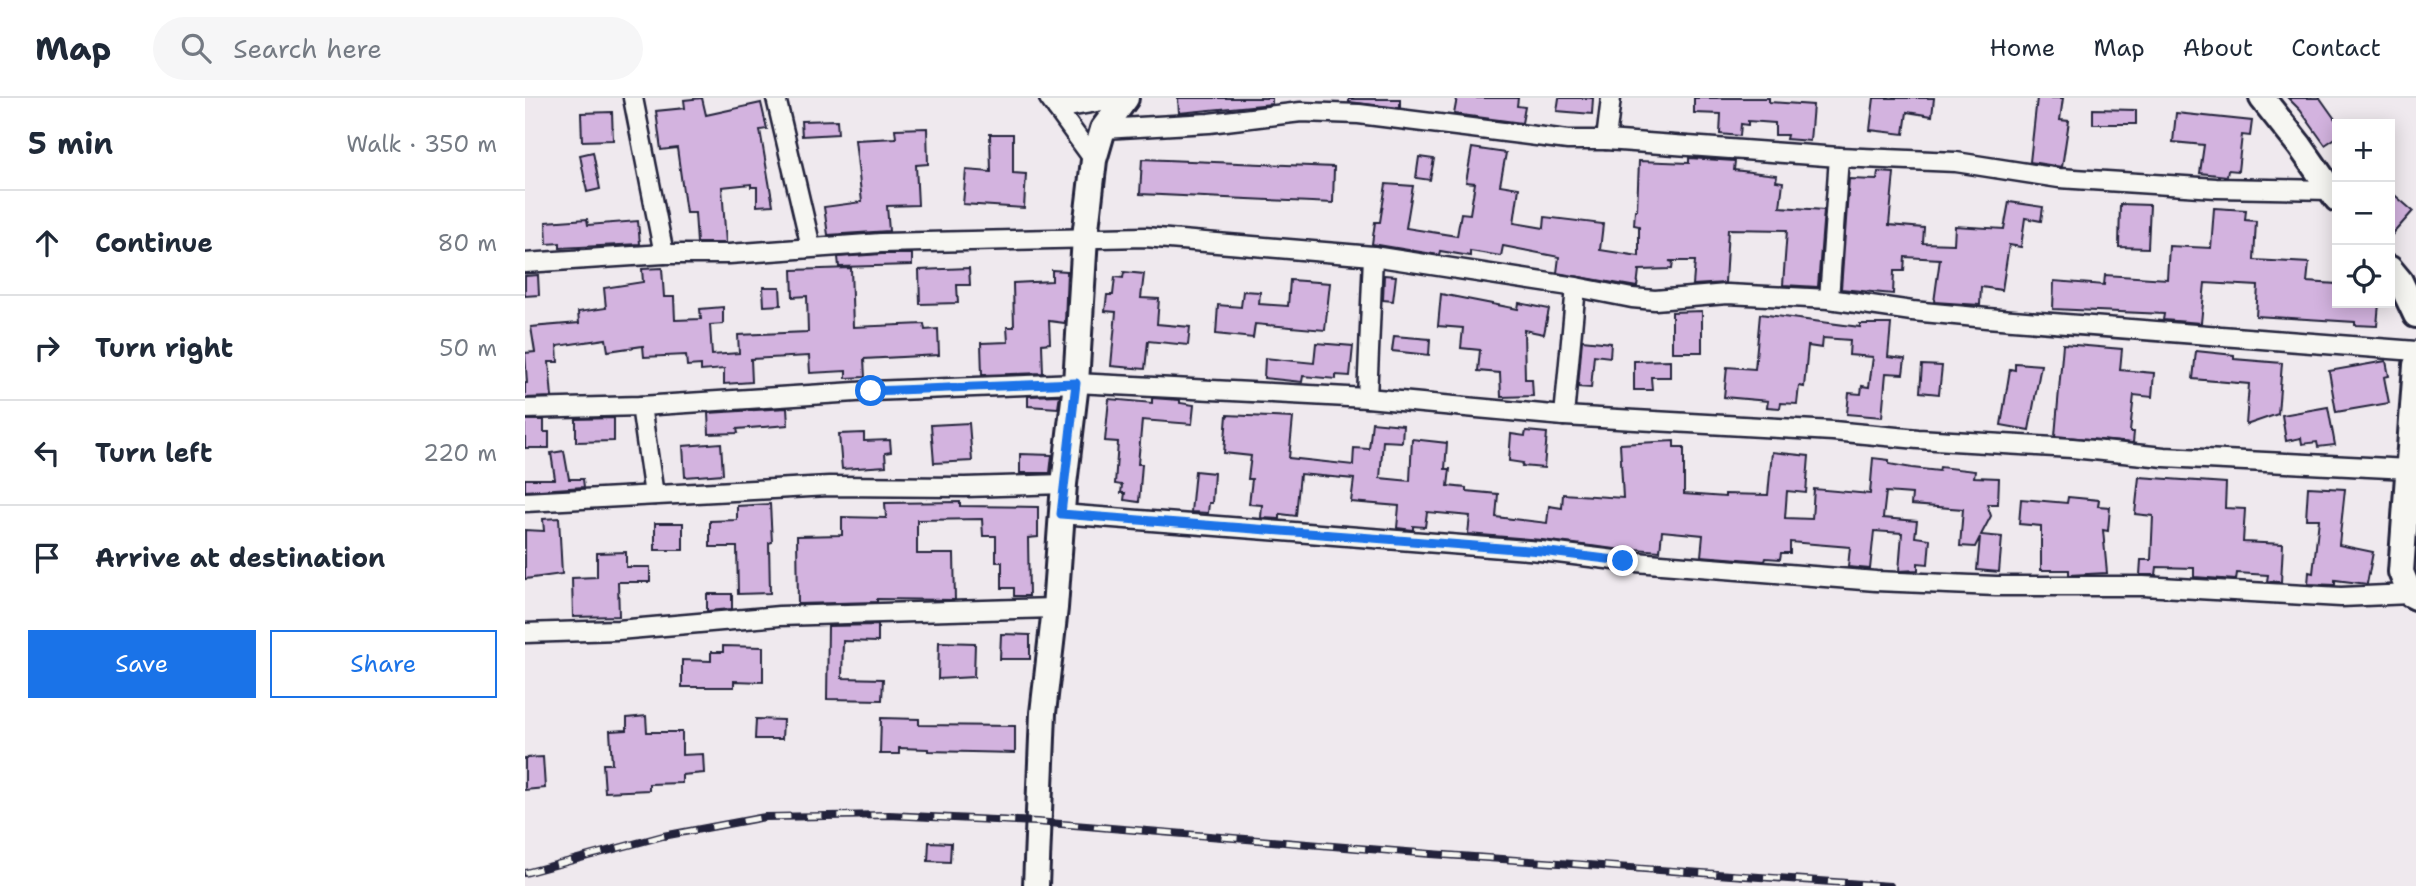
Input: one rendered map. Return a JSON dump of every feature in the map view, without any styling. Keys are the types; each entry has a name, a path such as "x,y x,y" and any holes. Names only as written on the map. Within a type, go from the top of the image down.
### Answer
{"street":[{"path":"633,98 664,254"},
{"path":"776,98 811,247"},
{"path":"1053,103 1120,98"},
{"path":"1036,886 1043,713 1076,383 1085,237 1094,160 1103,129 1126,98"},
{"path":"1607,140 1611,98"},
{"path":"2262,98 2332,192"},
{"path":"1053,103 1094,160"},
{"path":"1103,129 1301,112 1359,114 1568,140 1607,140 1956,163 2059,178 2332,195"},
{"path":"1829,299 1839,157"},
{"path":"525,263 952,240 1145,237 1373,256 1576,286 1632,298 1655,300 1727,294 1829,299 1912,311 2001,319 2416,351"},
{"path":"1367,398 1373,256"},
{"path":"2395,275 2416,315"},
{"path":"1564,416 1576,286"},
{"path":"1061,514 1541,551 1623,561 1876,581 1996,586 2143,586 2341,597 2413,595 2401,572 2416,365"},
{"path":"525,409 641,406 871,391 1076,383 1367,398 1564,416 1833,431 2164,457 2409,469"},
{"path":"641,406 654,495"},
{"path":"525,502 829,486 965,487 1064,484"},
{"path":"525,633 618,630 779,616 1055,608"}],"building":[{"path":"702,98 706,115 761,103 767,129 760,130 773,205 757,206 757,187 751,187 751,184 722,187 726,243 697,243 695,213 686,213 677,148 661,150 656,111 685,108 684,100"},
{"path":"1178,98 1272,98 1272,104 1179,113"},
{"path":"1457,98 1518,98 1517,106 1525,107 1522,123 1454,114"},
{"path":"1559,98 1593,98 1592,114 1557,111"},
{"path":"1694,98 1769,98 1769,102 1813,105 1810,141 1775,135 1775,123 1748,121 1748,125 1741,124 1740,136 1720,134 1721,114 1694,113"},
{"path":"1874,98 1934,98 1932,116 1907,112 1904,134 1870,130"},
{"path":"2037,98 2063,98 2060,120 2069,121 2062,167 2030,162"},
{"path":"2288,98 2320,98 2335,119 2332,119 2332,140 2325,145"},
{"path":"1349,99 1400,99 1400,108 1349,102"},
{"path":"2093,109 2136,110 2136,124 2093,124"},
{"path":"612,112 613,140 582,141 581,113"},
{"path":"2176,113 2252,121 2250,136 2242,135 2238,171 2228,170 2227,176 2200,173 2204,145 2173,142"},
{"path":"837,120 838,134 802,136 801,121"},
{"path":"927,128 928,164 916,165 918,205 887,206 889,231 828,235 824,207 862,202 855,140 896,138 895,129"},
{"path":"990,134 1013,134 1013,173 1026,174 1024,208 963,204 966,170 991,172"},
{"path":"1472,148 1506,153 1500,185 1519,188 1514,223 1544,228 1545,217 1603,224 1600,250 1639,256 1639,226 1634,225 1639,161 1689,163 1689,158 1735,161 1734,170 1777,175 1776,181 1783,182 1780,207 1824,210 1818,287 1783,285 1787,230 1728,229 1725,283 1693,285 1695,261 1669,261 1673,262 1672,269 1639,270 1637,287 1557,273 1559,257 1503,246 1501,256 1470,251 1470,256 1440,251 1439,255 1372,244 1375,222 1380,222 1386,184 1413,186 1406,228 1457,236 1461,213 1470,214 1475,183 1466,182"},
{"path":"593,152 600,189 587,192 580,155"},
{"path":"1419,157 1434,159 1430,180 1416,178"},
{"path":"1142,159 1334,167 1333,203 1140,194"},
{"path":"1878,172 1894,173 1889,225 1924,228 1923,243 1954,244 1955,226 2004,229 2009,202 2043,207 2041,221 2025,218 2021,247 2009,245 2002,290 1981,287 1980,305 1934,302 1940,259 1905,257 1904,271 1894,271 1893,294 1841,289 1849,179 1877,180"},
{"path":"2395,195 2413,211 2395,231"},
{"path":"2120,204 2150,205 2148,248 2119,247"},
{"path":"2214,208 2246,210 2245,220 2256,221 2254,260 2309,263 2307,282 2332,284 2332,308 2379,308 2377,326 2355,325 2355,322 2256,316 2258,286 2205,283 2201,323 2163,320 2164,314 2053,309 2054,281 2104,285 2105,275 2167,279 2169,246 2211,248"},
{"path":"587,219 588,225 638,221 640,244 560,248 560,243 547,244 546,222"},
{"path":"912,254 912,265 839,267 838,257"},
{"path":"662,268 664,297 674,297 675,320 701,319 700,309 723,307 723,324 710,325 712,355 739,353 738,335 808,332 807,296 793,297 792,270 851,268 853,327 924,324 925,330 938,329 939,355 864,359 865,377 846,378 846,371 810,373 809,356 751,359 752,382 724,384 724,369 701,371 701,365 687,366 686,355 644,357 643,346 608,351 606,339 557,346 558,362 549,362 552,397 525,398 525,353 535,352 531,327 579,323 578,312 606,308 604,288 643,282 642,269"},
{"path":"969,268 970,285 957,285 958,303 920,304 919,270"},
{"path":"1052,270 1067,271 1065,323 1049,321 1050,343 1042,344 1043,373 982,375 981,343 1008,342 1007,327 1014,327 1013,283 1052,281"},
{"path":"1124,272 1144,274 1141,298 1159,299 1157,324 1190,327 1188,345 1148,341 1145,369 1111,366 1116,312 1105,311 1107,295 1113,295 1115,277 1123,278"},
{"path":"538,275 539,295 525,296 525,276"},
{"path":"1384,275 1396,276 1393,301 1383,300"},
{"path":"1290,280 1330,283 1325,330 1255,324 1253,338 1216,334 1218,305 1241,307 1243,291 1260,292 1259,304 1288,306"},
{"path":"763,287 780,287 781,305 764,306"},
{"path":"1441,294 1518,309 1519,303 1549,309 1544,334 1524,330 1525,379 1532,379 1533,396 1501,397 1500,373 1478,371 1480,350 1461,348 1463,328 1438,326"},
{"path":"1702,311 1702,352 1672,352 1672,312"},
{"path":"1760,314 1860,327 1860,324 1891,324 1888,357 1905,359 1903,374 1886,373 1882,417 1847,414 1849,393 1861,394 1862,386 1869,387 1873,357 1849,355 1850,340 1823,338 1822,348 1808,346 1804,387 1799,386 1797,404 1781,403 1780,408 1767,407 1768,401 1724,397 1727,367 1755,369"},
{"path":"1394,336 1430,339 1429,355 1392,351"},
{"path":"1582,340 1611,343 1610,357 1594,355 1591,388 1578,387"},
{"path":"1316,343 1353,346 1350,376 1336,375 1336,379 1303,376 1302,382 1264,378 1265,358 1314,363"},
{"path":"2063,344 2122,349 2120,370 2154,373 2152,397 2134,395 2130,432 2134,432 2133,443 2055,436"},
{"path":"2196,351 2234,355 2234,359 2282,363 2278,414 2246,425 2249,384 2193,379"},
{"path":"1670,360 1670,377 1651,377 1652,390 1634,390 1634,361"},
{"path":"2386,361 2389,376 2384,377 2389,403 2336,412 2329,371"},
{"path":"2015,363 2041,365 2029,430 2001,425 2010,369 2015,370"},
{"path":"1922,365 1942,366 1939,394 1920,392"},
{"path":"1060,395 1058,408 1028,406 1028,396"},
{"path":"1152,398 1180,400 1180,403 1194,405 1192,424 1142,420 1138,464 1142,464 1139,502 1124,500 1122,485 1115,484 1118,442 1105,441 1109,399 1152,403"},
{"path":"2328,407 2335,445 2318,447 2317,442 2302,444 2301,438 2286,441 2282,415"},
{"path":"787,408 788,425 737,429 738,433 709,434 708,413"},
{"path":"1227,415 1293,418 1289,458 1353,465 1354,448 1369,449 1372,422 1403,425 1402,442 1383,441 1380,478 1410,481 1412,439 1447,443 1445,469 1450,469 1448,486 1498,494 1496,517 1547,523 1549,506 1562,508 1563,494 1623,498 1620,444 1674,441 1674,447 1684,447 1684,494 1725,497 1725,494 1768,495 1772,452 1809,456 1806,493 1787,491 1785,518 1812,519 1814,489 1870,494 1873,458 1912,468 1939,471 1940,467 1975,471 1974,477 1999,478 1998,504 1987,504 1991,516 1981,535 2002,537 1999,572 1977,570 1980,537 1975,547 1960,546 1963,509 1911,505 1912,494 1886,492 1883,518 1917,521 1915,537 1930,539 1928,564 1918,563 1918,570 1899,571 1902,533 1874,531 1870,569 1848,567 1850,547 1790,542 1790,553 1781,553 1780,559 1766,558 1765,561 1701,556 1703,535 1662,531 1660,551 1623,550 1468,534 1470,516 1427,512 1425,527 1413,526 1413,530 1397,528 1399,506 1351,502 1354,479 1300,474 1296,516 1280,514 1280,519 1261,518 1262,505 1249,504 1251,456 1224,453"},
{"path":"614,418 614,441 576,442 576,419"},
{"path":"525,420 544,420 544,432 549,432 549,448 525,448"},
{"path":"969,423 972,461 934,463 931,425"},
{"path":"1526,431 1547,433 1544,468 1522,466 1523,463 1509,461 1511,434 1525,436"},
{"path":"864,433 864,441 890,440 891,452 885,453 886,466 842,469 839,434"},
{"path":"721,443 723,474 685,477 683,446"},
{"path":"564,451 569,479 583,479 584,487 525,491 525,479 555,479 551,453"},
{"path":"1020,454 1052,455 1050,473 1020,473"},
{"path":"1195,471 1214,473 1212,503 1209,503 1208,513 1191,512"},
{"path":"2139,477 2226,483 2225,508 2245,509 2243,542 2283,544 2281,582 2267,581 2268,575 2237,573 2236,580 2194,577 2194,568 2157,567 2156,575 2140,575 2141,560 2151,560 2153,516 2135,514"},
{"path":"2308,487 2345,489 2339,545 2373,552 2367,584 2335,580 2335,585 2308,584 2309,572 2313,573 2319,519 2306,519"},
{"path":"2068,497 2099,500 2098,506 2110,507 2108,531 2103,530 2107,573 2069,575 2069,570 2041,570 2041,526 2019,524 2021,499 2067,503"},
{"path":"960,502 960,506 1038,507 1038,537 1028,538 1029,596 1014,596 1014,588 1002,588 1002,562 996,562 996,536 983,536 982,519 917,520 917,554 954,554 955,600 877,599 877,602 798,604 797,536 842,535 842,517 886,518 885,503"},
{"path":"770,504 770,593 738,594 737,547 710,547 710,521 737,520 737,506"},
{"path":"559,518 562,574 525,579 525,530 544,531 543,519"},
{"path":"655,523 683,523 683,550 655,550"},
{"path":"626,552 626,567 650,567 650,582 618,582 619,616 573,617 572,578 597,577 597,553"},
{"path":"707,594 732,594 732,609 707,611"},
{"path":"878,625 878,642 843,641 842,678 883,679 882,700 827,699 828,626"},
{"path":"1001,634 1030,635 1030,659 1000,659"},
{"path":"939,642 975,643 974,677 938,679"},
{"path":"723,646 763,647 763,682 734,681 734,687 682,687 682,660 711,661 711,652 723,652"},
{"path":"646,716 647,732 682,732 682,755 703,754 704,773 682,775 682,783 649,784 649,790 605,792 603,764 612,764 610,731 627,730 627,718"},
{"path":"881,718 919,719 919,725 1015,726 1015,753 899,748 899,754 880,754"},
{"path":"756,719 783,720 782,739 755,739"},
{"path":"543,757 545,788 525,790 525,758"},
{"path":"929,842 951,843 950,862 928,861"}],"railway":[{"path":"525,873 663,836 765,817 889,815 1037,822 1431,854 1890,886"}],"route":[{"path":"871,391 1076,383 1061,514 1451,543 1623,561"}]}
